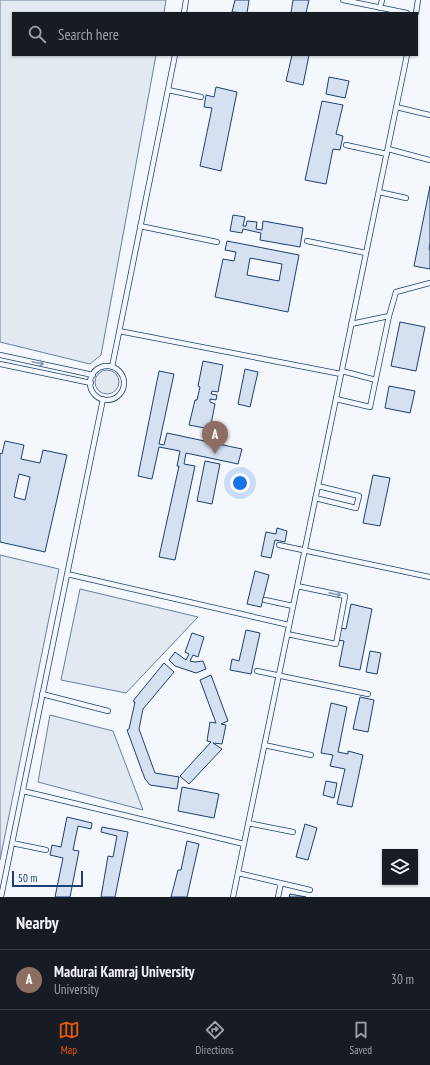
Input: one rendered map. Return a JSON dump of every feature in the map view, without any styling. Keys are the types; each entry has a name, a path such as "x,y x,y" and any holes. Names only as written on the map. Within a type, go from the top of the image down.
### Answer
{"lane":[{"path":"184,12 186,0"},
{"path":"343,0 402,12"},
{"path":"380,8 382,0"},
{"path":"416,12 418,0"},
{"path":"112,367 175,56"},
{"path":"233,897 407,56"},
{"path":"168,90 201,97"},
{"path":"396,107 430,115"},
{"path":"346,144 430,160"},
{"path":"379,192 406,198"},
{"path":"140,226 217,242"},
{"path":"307,240 366,253"},
{"path":"336,399 370,407 389,316 396,292 430,282"},
{"path":"351,324 389,316"},
{"path":"119,331 376,380"},
{"path":"0,355 93,375"},
{"path":"0,364 91,383"},
{"path":"101,367 116,368 121,374 124,385 121,392 115,398 108,400 103,399 94,393 91,383 93,375 101,367"},
{"path":"1,897 103,399"},
{"path":"316,498 356,508 359,496 318,486"},
{"path":"279,545 430,577"},
{"path":"67,574 289,625"},
{"path":"287,634 336,644 345,596 297,586"},
{"path":"265,600 293,606"},
{"path":"257,671 368,694"},
{"path":"42,694 108,711"},
{"path":"264,746 311,755"},
{"path":"23,791 244,844"},
{"path":"248,822 293,832"},
{"path":"12,843 46,850"},
{"path":"238,872 310,890"},
{"path":"278,897 281,883"}],"shaded area":[{"path":"0,0 166,0 164,12 12,12 12,56 156,56 101,355 90,364 0,342"},
{"path":"107,370 116,373 119,382 116,391 107,394 98,391 95,382 98,373"},
{"path":"0,555 59,569 0,860"},
{"path":"80,589 198,617 126,693 61,680"},
{"path":"50,715 113,731 143,810 38,782"}],"building":[{"path":"235,0 249,0 247,12 232,12"},
{"path":"293,0 309,0 306,12 291,12"},
{"path":"292,56 309,56 303,85 286,81"},
{"path":"329,77 349,81 345,98 326,94"},
{"path":"216,87 237,92 221,171 200,166 212,108 204,107 206,95 214,97"},
{"path":"322,101 343,105 336,134 343,136 340,150 333,149 326,184 305,180"},
{"path":"430,186 429,249 430,269 414,266"},
{"path":"233,215 245,217 243,226 246,226 247,221 257,222 256,229 262,230 263,221 303,228 300,247 260,240 261,233 243,229 242,233 230,231"},
{"path":"227,241 299,255 288,312 215,297 223,259 234,261 236,252 225,250","holes":["250,258 282,264 279,281 247,275"]},
{"path":"400,322 425,327 416,371 391,366"},
{"path":"203,361 223,365 218,392 212,391 211,394 217,395 216,400 210,399 210,402 215,404 210,429 189,425 200,387 198,386"},
{"path":"245,369 258,372 250,407 238,404"},
{"path":"159,371 174,374 159,444 164,445 167,433 242,449 238,464 186,453 184,464 195,466 175,560 159,557 179,466 177,466 180,451 159,447 152,479 138,476"},
{"path":"389,386 415,391 410,413 385,408"},
{"path":"5,441 24,445 21,459 40,463 43,450 67,455 45,552 0,542 0,453 2,454","holes":["19,474 30,477 25,500 14,497"]},
{"path":"205,461 220,464 212,504 197,501"},
{"path":"373,475 390,478 380,526 363,523"},
{"path":"277,528 287,531 285,542 275,540 271,558 261,556 266,532 276,534"},
{"path":"255,571 269,575 261,607 247,604"},
{"path":"351,604 372,609 360,670 339,666 344,641 338,640 340,628 346,629"},
{"path":"246,630 260,633 251,674 230,670 232,659 239,661"},
{"path":"192,633 204,637 198,657 193,655 190,661 203,661 206,669 196,673 175,666 169,660 175,652 186,660 189,654 185,652"},
{"path":"370,651 381,653 377,674 366,672"},
{"path":"164,663 174,672 143,709 139,729 155,773 179,777 177,789 150,785 145,779 127,730 129,729 135,702 133,701"},
{"path":"211,675 228,721 221,724 226,725 222,744 213,743 222,749 189,784 180,776 211,742 207,741 210,722 216,723 200,680"},
{"path":"360,697 374,700 368,732 353,729"},
{"path":"331,703 347,707 338,752 348,754 348,751 363,755 352,807 337,804 345,769 330,766 333,755 321,753"},
{"path":"326,781 337,783 334,798 323,795"},
{"path":"182,787 219,794 214,818 178,811"},
{"path":"67,817 92,823 91,829 78,826 73,850 79,851 70,897 55,897 63,858 50,855 52,845 61,847"},
{"path":"305,824 317,828 308,860 296,857"},
{"path":"102,827 128,832 115,897 101,897 108,856 113,857 117,836 101,832"},
{"path":"187,841 199,844 187,897 171,897 178,870 181,870"},
{"path":"290,894 306,897 289,897"}],"place":[{"name":"Madurai Kamraj University","path":"215,454"}]}
